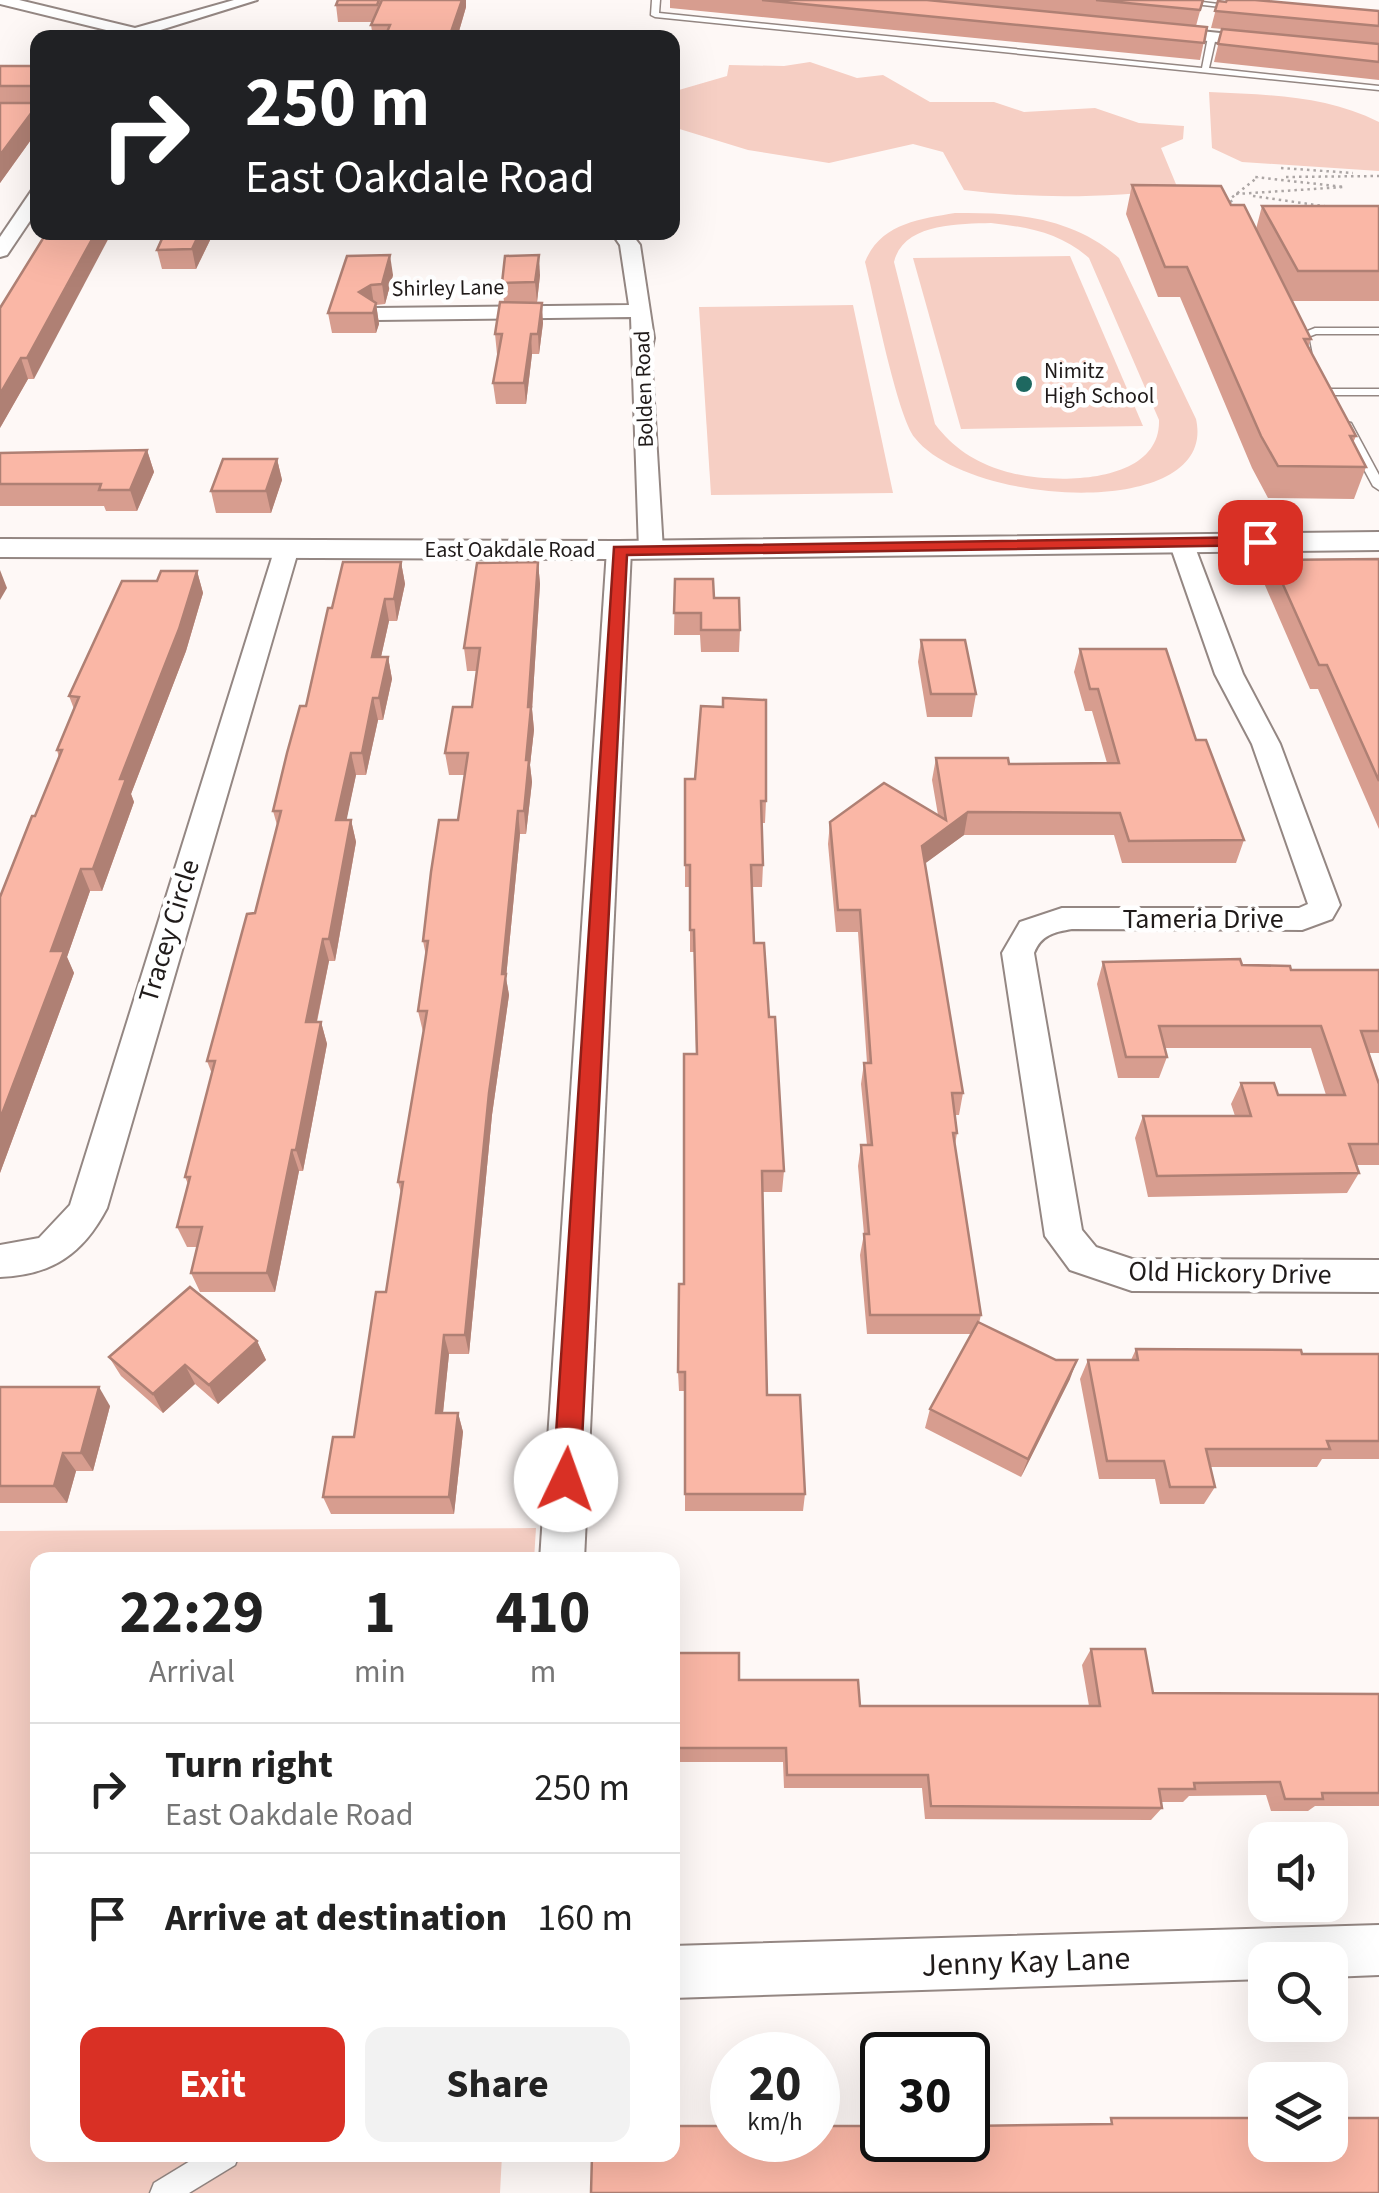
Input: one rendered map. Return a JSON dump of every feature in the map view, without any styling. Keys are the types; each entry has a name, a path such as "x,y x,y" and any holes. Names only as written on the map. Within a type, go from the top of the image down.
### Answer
{"street":[{"path":"0,0 131,30"},
{"path":"147,30 250,0"},
{"path":"1143,30 1286,44"},
{"path":"0,251 30,206"},
{"name":"Bolden Road","path":"563,1552 635,550 640,311 626,240"},
{"name":"Shirley Lane","path":"376,314 640,311"},
{"name":"East Oakdale Road","path":"0,548 635,550 1379,541"},
{"name":"Tameria Drive","path":"1083,1258 1064,1236 1018,953 1024,933 1040,922 1072,918 1302,918 1321,912 1324,905 1266,744 1230,674 1181,542"},
{"name":"Tracey Circle","path":"0,1261 35,1259 62,1247 77,1230 88,1208 287,548"},
{"name":"Old Hickory Drive","path":"1083,1258 1132,1274 1379,1276"},
{"name":"Jenny Kay Lane","path":"680,1972 1379,1950"}],"lane":[{"path":"656,0 655,14 1379,88"},
{"path":"1162,0 1248,8"},
{"path":"1205,70 1210,4"},
{"path":"1296,324 1315,330 1379,331"},
{"path":"1312,362 1302,340 1304,334 1315,330"},
{"path":"1320,377 1379,486"},
{"path":"1329,392 1379,392"},
{"path":"164,2193 214,2162"}],"path":[{"path":"1280,168 1379,175"},
{"path":"1237,211 1230,199 1255,177 1379,175"},
{"path":"1236,194 1344,187 1255,177"},
{"path":"1236,194 1332,207"}],"shaded area":[{"path":"810,62 857,78 883,75 930,102 994,102 1024,112 1095,108 1139,123 1184,126 1183,139 1161,148 1178,189 1071,196 964,190 943,152 913,144 829,163 748,150 680,129 680,90 727,76 729,65 784,66"},
{"path":"1209,92 1317,101 1379,122 1379,171 1242,162 1212,148"},
{"path":"955,213 1021,216 1062,225 1101,244 1119,258 1196,419 1193,452 1169,475 1131,488 1084,493 1034,489 985,478 944,461 915,438 894,382 865,262 880,239 902,225","holes":["991,223 1055,237 1089,258 1159,420 1155,442 1142,458 1100,476 1024,476 965,453 935,424 894,262 899,249 920,233"]},
{"path":"1070,256 1143,426 961,429 913,258"},
{"path":"853,305 893,493 711,495 699,307"},
{"path":"536,1528 534,1552 30,1552 30,2162 502,2162 500,2193 0,2193 0,1531"}],"building":[{"path":"338,0 379,0 377,5 336,5"},
{"path":"382,0 462,0 452,30 388,30 390,25 371,25"},
{"path":"762,0 927,0 1207,27 1204,43"},
{"path":"1096,0 1203,0 1200,10"},
{"path":"1218,1 1379,11 1379,26 1215,11"},
{"path":"1222,29 1379,44 1379,62 1218,44"},
{"path":"0,66 30,66 30,86 0,86"},
{"path":"0,103 30,103 30,115 0,155"},
{"path":"1132,185 1221,186 1231,205 1244,205 1311,339 1304,339 1356,436 1350,436 1366,467 1278,466 1187,267 1165,267"},
{"path":"1262,206 1379,206 1379,271 1298,271"},
{"path":"42,240 92,240 27,358 21,358 0,394 0,308"},
{"path":"161,240 196,240 192,249 157,250"},
{"path":"390,255 382,284 359,292 376,303 373,313 328,313 347,256"},
{"path":"539,255 535,282 502,283 505,256"},
{"path":"500,302 542,303 538,334 531,334 524,383 493,383 502,334 495,334"},
{"path":"147,450 130,490 99,490 101,484 0,484 0,453"},
{"path":"223,459 277,459 266,491 211,491"},
{"path":"1379,559 1379,781 1327,665 1319,665 1272,560"},
{"path":"343,562 401,562 394,599 385,599 372,657 388,657 379,698 373,698 362,753 351,753 336,820 351,820 329,939 323,939 306,1022 321,1022 296,1150 292,1150 267,1273 191,1273 202,1227 177,1227 190,1177 185,1177 215,1061 207,1061 247,914 255,913 281,811 273,811 287,753 300,706 306,706 328,608 332,608"},
{"path":"538,562 528,707 529,760 524,811 518,811 502,974 506,974 489,1093 465,1335 444,1335 436,1413 458,1413 449,1497 323,1497 333,1437 354,1437 376,1292 386,1292 403,1182 398,1182 427,1011 418,1011 428,941 423,941 431,872 439,820 458,820 468,753 445,753 453,707 472,707 480,648 464,648 477,563"},
{"path":"161,571 197,571 179,629 120,779 126,779 93,869 81,869 51,951 64,951 0,1119 0,897 62,750 57,750 79,697 69,696 122,581 157,581"},
{"path":"675,579 713,579 714,598 739,598 740,630 701,630 701,613 674,613"},
{"path":"921,640 965,640 976,694 931,694"},
{"path":"1080,649 1166,649 1196,740 1206,740 1244,840 1129,841 1120,813 968,812 922,846 963,1093 952,1093 957,1133 953,1133 981,1315 870,1315 864,1234 869,1234 861,1145 872,1145 864,1063 871,1063 860,910 838,910 830,822 884,783 946,820 936,758 1008,758 1009,764 1119,763 1098,689 1090,689"},
{"path":"723,698 766,700 766,801 761,801 763,865 751,865 754,943 764,943 769,1017 775,1017 784,1171 762,1171 767,1395 800,1395 805,1494 685,1494 685,1372 678,1372 679,1284 684,1284 684,1054 697,1054 690,865 685,865 685,779 695,779 701,706 723,707"},
{"path":"1240,959 1242,965 1290,966 1291,970 1379,970 1379,1031 1361,1031 1379,1084 1379,1144 1349,1144 1359,1173 1157,1176 1143,1116 1251,1116 1241,1083 1274,1083 1278,1095 1345,1095 1321,1026 1159,1026 1167,1057 1126,1057 1103,962"},
{"path":"190,1287 257,1341 209,1385 185,1365 153,1394 109,1357"},
{"path":"978,1322 1056,1360 1077,1360 1028,1459 930,1409"},
{"path":"1136,1349 1379,1354 1379,1441 1327,1441 1330,1449 1206,1449 1215,1487 1170,1487 1164,1461 1107,1461 1088,1360 1138,1360"},
{"path":"0,1387 99,1387 81,1453 63,1453 54,1486 0,1486"},
{"path":"1091,1649 1145,1649 1153,1693 1379,1694 1379,1793 1322,1793 1323,1799 1285,1799 1280,1782 1194,1783 1195,1789 1159,1789 1162,1808 931,1806 928,1775 787,1775 786,1748 680,1748 680,1653 739,1653 739,1680 858,1680 860,1706 1100,1706"},
{"path":"1111,2118 1248,2118 1248,2162 1348,2162 1348,2118 1379,2118 1379,2193 591,2193 592,2162 680,2162 680,2126 710,2126 710,2162 840,2162 840,2126 860,2126 860,2162 990,2162 990,2126 1112,2124"}],"place":[{"name":"Nimitz High School","path":"1024,384"}],"route":[{"path":"566,1480 620,550 1260,542"}]}
